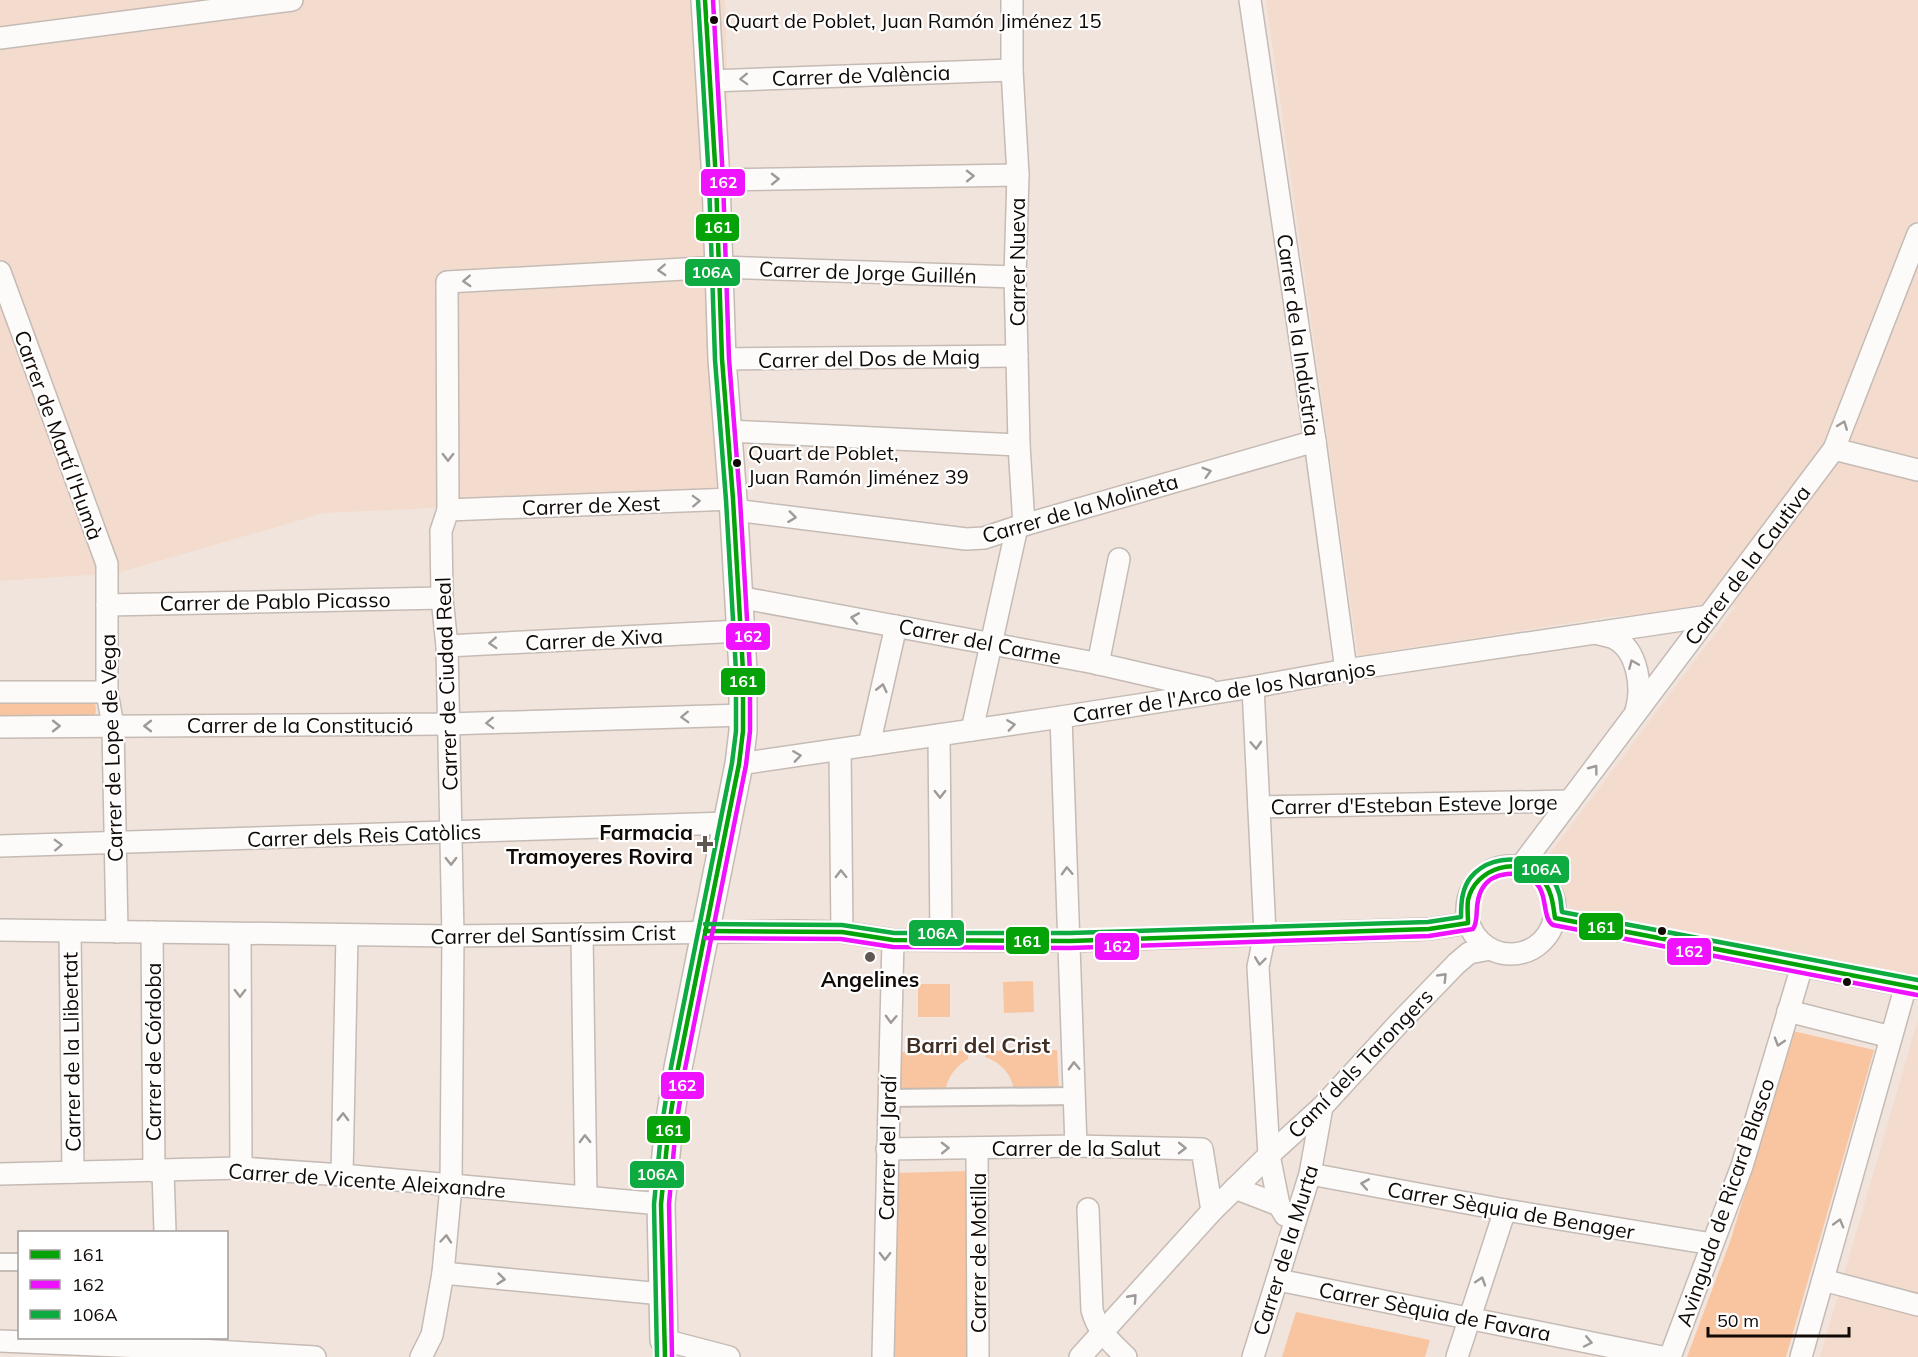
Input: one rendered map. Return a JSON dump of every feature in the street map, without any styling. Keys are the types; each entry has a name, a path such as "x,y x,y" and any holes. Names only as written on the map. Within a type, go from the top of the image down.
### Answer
{"street":[{"path":"0,38 292,0"},
{"path":"705,0 716,180 722,359 734,505 744,715 740,764 678,1068 669,1125 661,1204 662,1294 665,1348 729,1357"},
{"name":"Carrer Nueva","path":"972,730 1020,526 1015,277 1018,175 1012,70 1012,0"},
{"name":"Carrer de la Indústria","path":"1250,0 1346,670"},
{"name":"Carrer de València","path":"710,81 1012,70"},
{"path":"716,180 1018,175"},
{"name":"Carrer de la Cautiva","path":"1521,866 1834,449 1918,234"},
{"name":"Carrer de Jorge Guillén","path":"720,267 1015,277"},
{"name":"Carrer de Ciudad Real","path":"421,1357 432,1335 443,1273 451,1186 453,936 447,646 442,598 441,531 448,510 447,282 720,267"},
{"name":"Carrer de Martí l'Humà","path":"0,272 107,564"},
{"name":"Carrer del Dos de Maig","path":"722,359 1017,356"},
{"path":"729,431 1019,445"},
{"name":"Carrer de la Molineta","path":"734,505 966,538 984,538 1315,441"},
{"path":"1834,449 1918,470"},
{"name":"Carrer de Xest","path":"448,510 734,505"},
{"path":"1098,663 1119,560"},
{"name":"Carrer de Lope de Vega","path":"107,564 107,692 113,726 117,932"},
{"name":"Carrer del Carme","path":"738,597 1098,663 1221,691"},
{"name":"Carrer de Pablo Picasso","path":"107,605 442,598"},
{"name":"Carrer de l'Arco de los Naranjos","path":"740,764 1061,717 1346,670 1708,616"},
{"path":"869,745 896,626"},
{"name":"Carrer de Xiva","path":"447,646 740,631"},
{"path":"1595,633 1614,639 1625,647 1634,665 1640,684 1639,701 1635,714"},
{"path":"1126,707 1133,671"},
{"name":"Carrer d'Esteban Esteve Jorge","path":"1253,687 1264,933 1258,967 1269,1155 1279,1205"},
{"path":"0,692 107,692"},
{"name":"Carrer de la Constitució","path":"0,727 448,724 744,715"},
{"path":"1061,717 1076,1146"},
{"path":"939,735 941,939"},
{"path":"840,750 842,932"},
{"name":"Carrer d'Esteban Esteve Jorge","path":"1259,807 1570,801"},
{"name":"Carrer dels Reis Catòlics","path":"0,846 728,824"},
{"path":"1521,866 1532,870 1548,885 1554,895 1555,918 1547,937 1531,950 1510,954 1478,937 1466,912 1467,900 1478,880 1487,872 1498,867 1521,866"},
{"path":"1555,918 1912,986 1891,1037 1801,1357"},
{"name":"Carrer del Santíssim Crist","path":"0,930 453,936 705,931 842,932 893,940 1070,941 1429,929 1478,937"},
{"name":"Carrer de la Llibertat","path":"70,932 73,1172"},
{"name":"Carrer de Córdoba","path":"152,932 158,1171 165,1231"},
{"path":"240,934 241,1168"},
{"path":"582,934 586,1197"},
{"path":"342,1175 347,935"},
{"name":"Camí dels Tarongers","path":"1080,1357 1212,1211 1322,1107 1400,1022 1469,953 1478,937"},
{"name":"Carrer del Jardí","path":"883,1357 893,940"},
{"name":"Avinguda de Ricard Blasco","path":"1670,1357 1742,1166 1802,966"},
{"path":"1788,1011 1891,1037"},
{"path":"888,1098 1075,1096"},
{"name":"Carrer de la Murta","path":"1253,1357 1310,1174 1322,1107"},
{"name":"Carrer de la Salut","path":"887,1149 1076,1146 1202,1149 1212,1211"},
{"name":"Carrer de Motilla","path":"977,1148 978,1357"},
{"name":"Carrer de Vicente Aleixandre","path":"0,1174 241,1168 661,1204"},
{"name":"Carrer Sèquia de Benager","path":"1310,1174 1505,1210 1712,1244"},
{"path":"1234,1188 1279,1205 1292,1229"},
{"path":"1088,1209 1092,1310 1102,1333 1126,1357"},
{"path":"1457,1357 1505,1210"},
{"path":"0,1262 18,1262"},
{"path":"443,1273 662,1294"},
{"name":"Carrer Sèquia de Favara","path":"1278,1280 1662,1357"},
{"path":"1823,1280 1918,1305"},
{"path":"0,1341 42,1350 167,1348 315,1357"}],"shaded area":[{"path":"0,0 725,0 739,494 324,513 118,573 0,581"},
{"path":"1266,0 1918,0 1918,976 1570,908 1545,860 1736,606 1608,617 1358,656"},
{"path":"0,696 94,701 96,706 93,719 0,723"},
{"path":"1033,981 1034,1012 1004,1013 1003,982"},
{"path":"918,984 950,984 950,1017 918,1017"},
{"path":"1918,1019 1918,1357 1820,1357"},
{"path":"1793,1031 1874,1050 1786,1357 1687,1357 1731,1239"},
{"path":"1057,1050 1059,1091 1014,1091 1005,1070 985,1057 985,1051"},
{"path":"969,1051 968,1059 959,1065 950,1077 945,1093 900,1093 901,1052"},
{"path":"969,1171 967,1357 895,1357 895,1173"},
{"path":"1296,1312 1430,1340 1425,1357 1282,1357"}],"transit line":[{"name":"106A","path":"657,1357 654,1204 662,1124 671,1067 732,763 736,731 736,671 715,360 709,180 698,0"},
{"name":"161","path":"665,1357 661,1204 669,1125 678,1068 739,764 743,731 743,671 722,359 716,180 705,0"},
{"name":"162","path":"672,1357 669,1204 676,1126 685,1069 746,765 750,731 750,671 729,359 723,180 713,0"},
{"name":"106A","path":"705,924 842,925 894,933 1070,933 1428,922 1461,917 1466,886 1471,877 1481,868 1493,862 1520,860 1533,864 1553,880 1559,893 1562,912 1918,980"},
{"name":"161","path":"705,931 842,932 893,940 1070,941 1429,929 1468,923 1468,900 1472,889 1489,873 1511,866 1533,871 1542,879 1550,893 1555,918 1918,988"},
{"name":"162","path":"705,938 841,939 893,947 1070,948 1429,936 1473,929 1482,889 1493,878 1515,874 1530,878 1540,888 1547,917 1553,925 1917,995"}],"place":[{"name":"Quart de Poblet, Juan Ramón Jiménez 15","path":"714,20"},
{"name":"Quart de Poblet, Juan Ramón Jiménez 39","path":"737,463"},
{"name":"Farmacia Tramoyeres Rovira","path":"705,844"},
{"name":"Angelines","path":"870,957"}],"district":[{"name":"Barri del Crist","path":"978,1045"}]}
